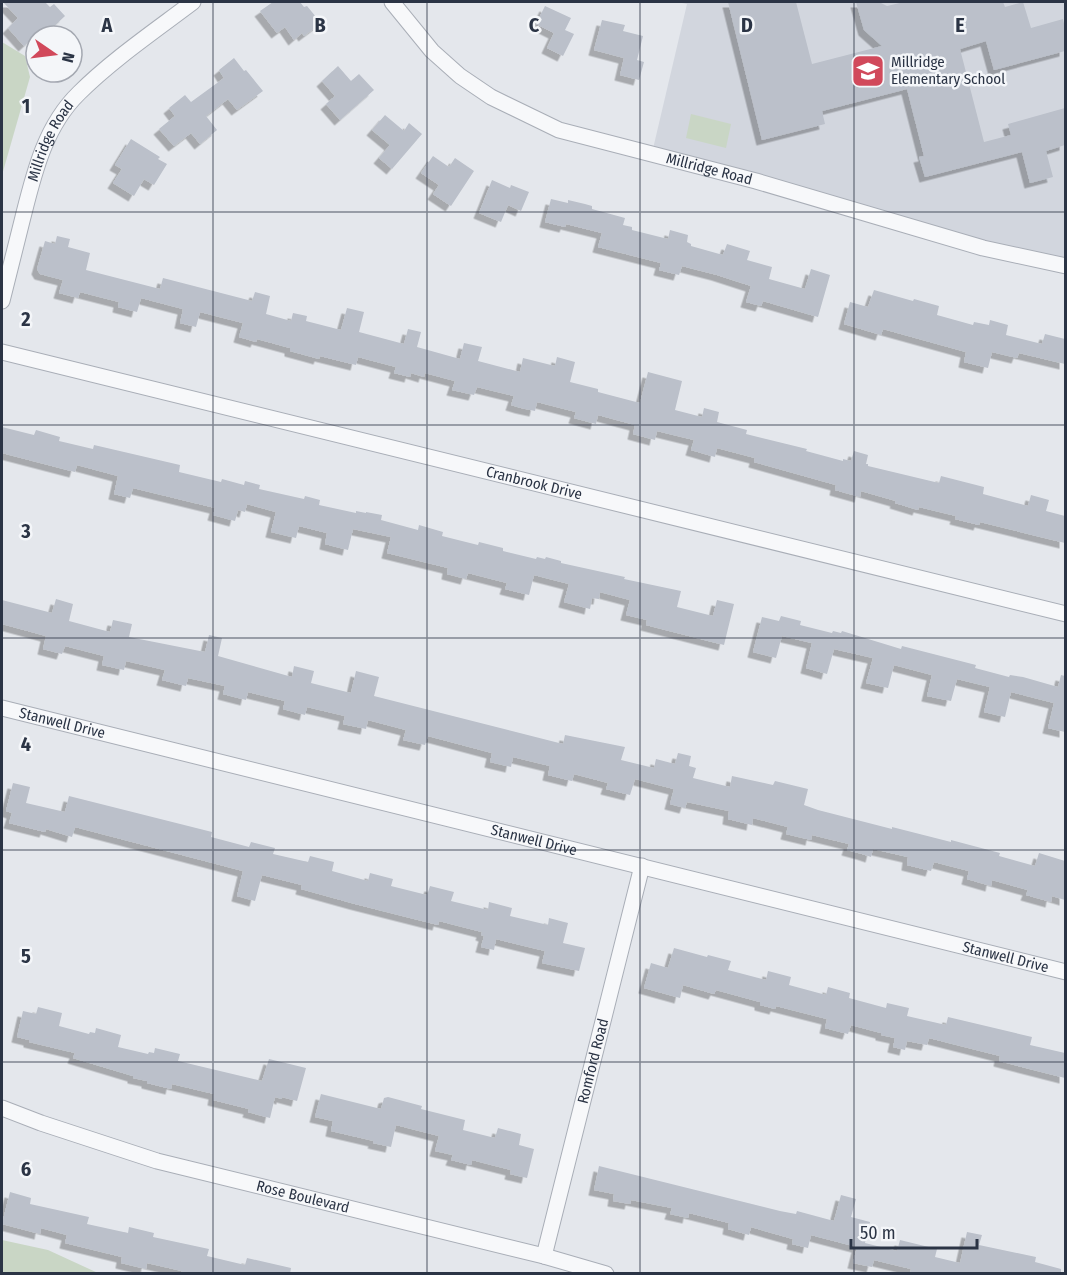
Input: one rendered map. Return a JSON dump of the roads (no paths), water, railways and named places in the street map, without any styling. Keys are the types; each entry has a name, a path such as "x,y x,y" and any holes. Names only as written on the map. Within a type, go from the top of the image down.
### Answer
{"street":[{"name":"Millridge Road","path":"2,301 35,171 54,126 78,94 194,2"},
{"name":"Millridge Road","path":"392,2 432,51 460,76 491,97 559,130 756,181 983,248 1065,266"},
{"name":"Cranbrook Drive","path":"2,352 1065,614"},
{"name":"Stanwell Drive","path":"2,708 1065,972"},
{"name":"Romford Road","path":"544,1256 642,866"},
{"name":"Rose Boulevard","path":"2,1108 40,1123 157,1161 544,1256 606,1274"}],"place":[{"name":"Millridge Elementary School","path":"868,71"}]}
